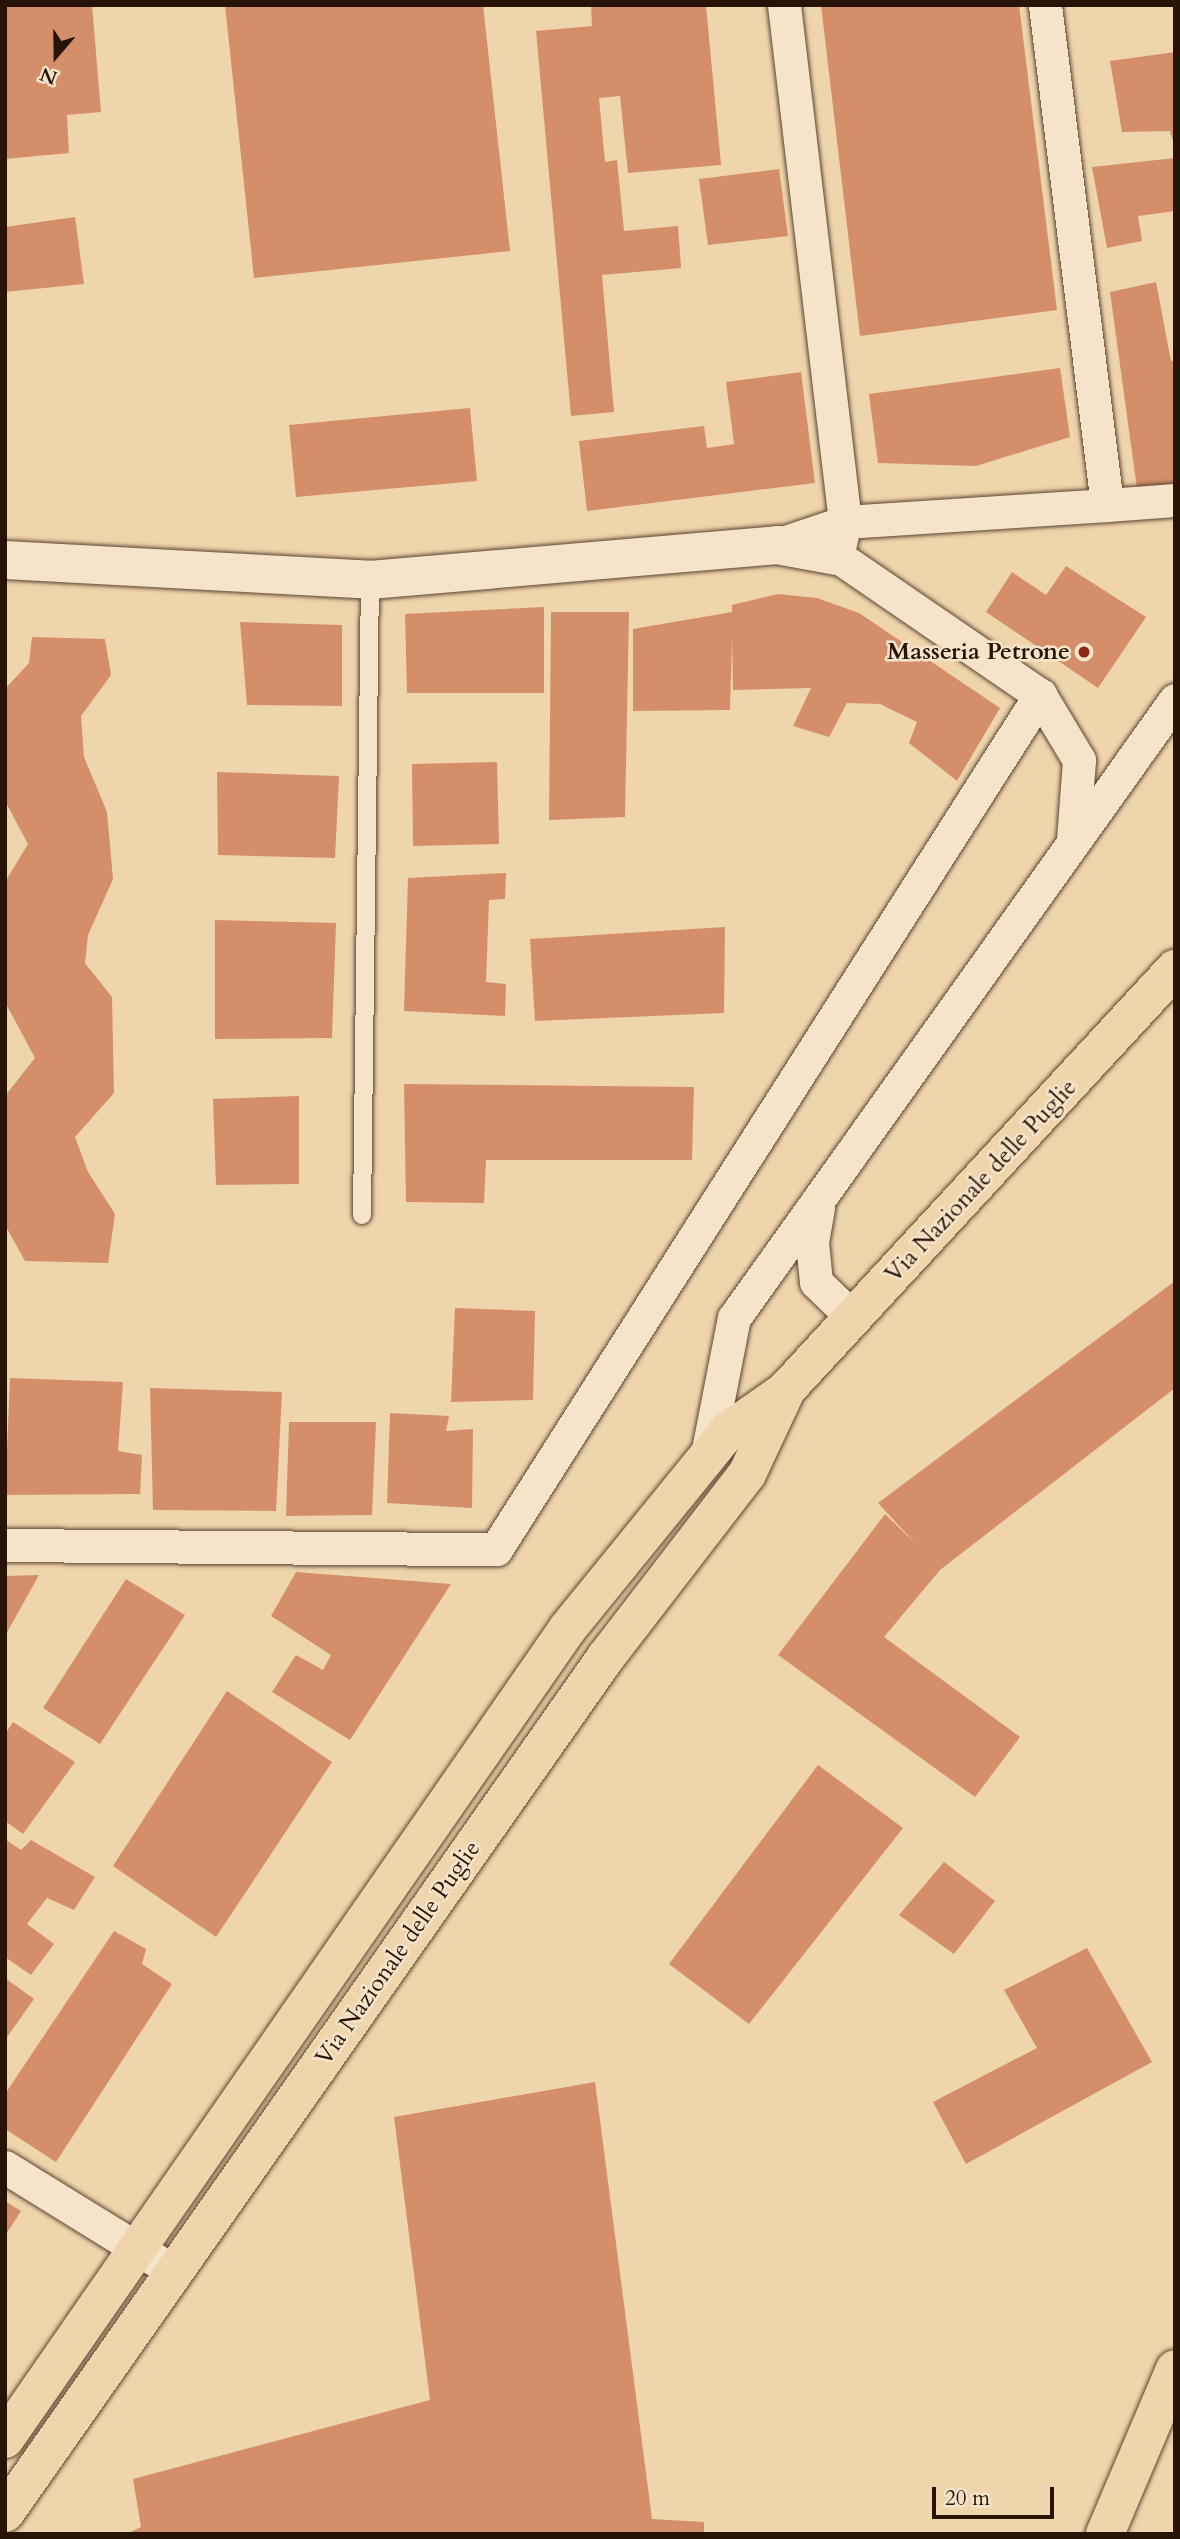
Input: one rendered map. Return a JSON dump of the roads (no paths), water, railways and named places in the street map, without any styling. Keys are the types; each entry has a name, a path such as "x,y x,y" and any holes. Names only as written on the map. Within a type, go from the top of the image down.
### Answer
{"main road":[{"name":"Via Nazionale delle Puglie","path":"5,2439 568,1628 728,1431 785,1391 1175,969"},
{"name":"Via Nazionale delle Puglie","path":"5,2514 606,1657 747,1474 785,1391"},
{"path":"1105,2534 1175,2369"}],"street":[{"path":"784,5 841,539 1040,695 1079,760 1073,839"},
{"path":"1045,5 1107,505"},
{"path":"5,559 370,580 841,539 1107,505 1175,500"},
{"path":"5,1545 496,1549 1040,695"},
{"path":"708,1455 734,1318 818,1204 1073,839 1175,700"},
{"path":"818,1204 812,1242 816,1282 854,1319"},
{"path":"5,2167 175,2272"}],"lane":[{"path":"362,1214 370,580"}],"place":[{"name":"Masseria Petrone","path":"1084,652"}]}
